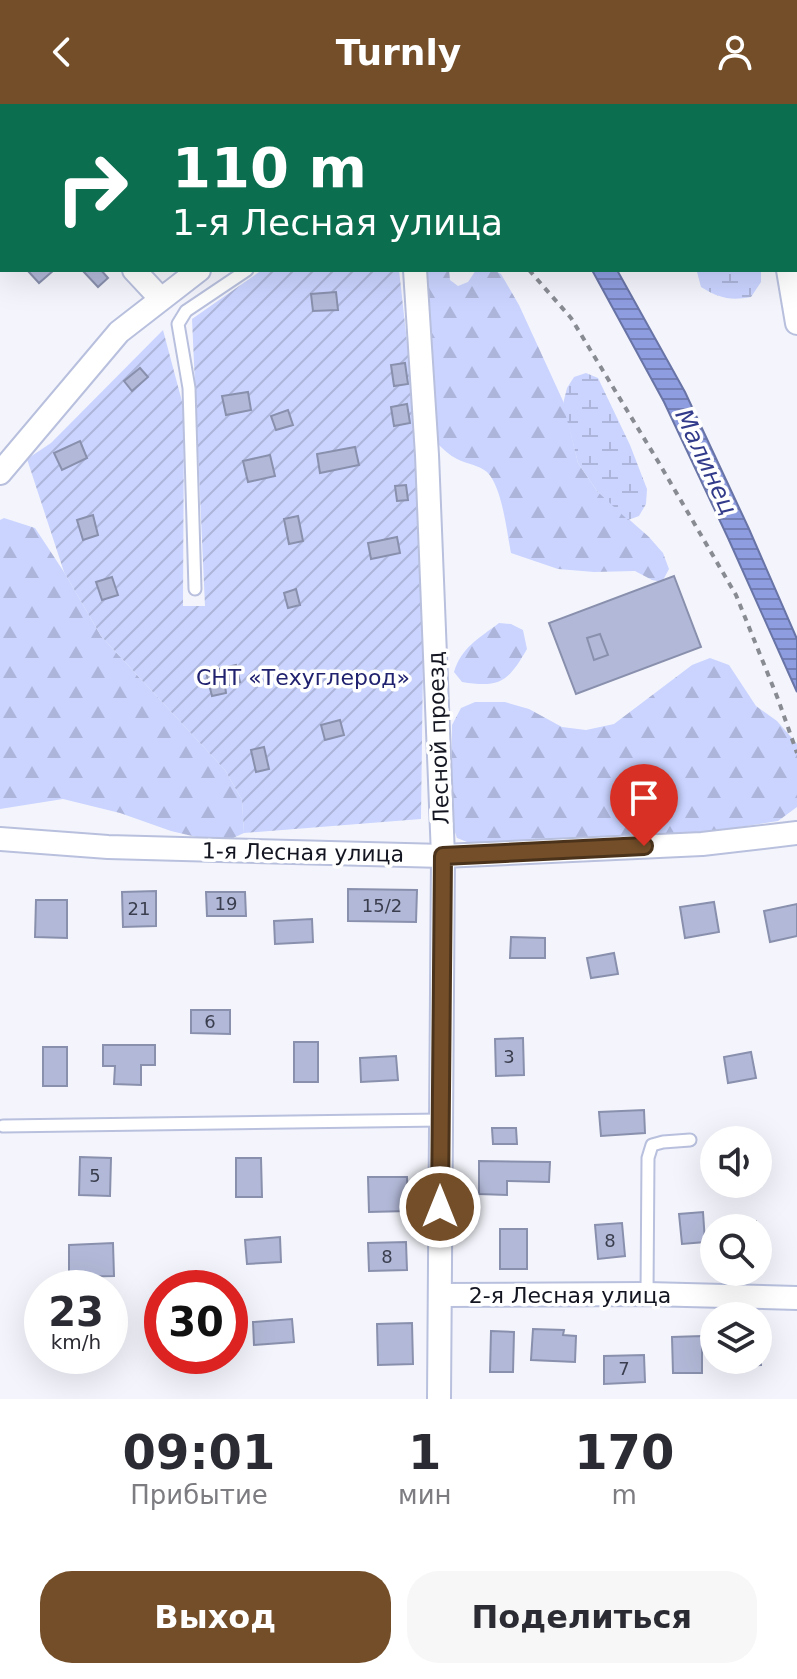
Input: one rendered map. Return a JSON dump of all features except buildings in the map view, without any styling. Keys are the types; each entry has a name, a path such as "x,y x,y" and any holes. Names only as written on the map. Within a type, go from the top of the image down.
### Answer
{"street":[{"path":"136,272 161,299"},
{"path":"0,473 119,332 196,272"},
{"name":"Лесной проезд","path":"415,272 427,455 443,856 439,1399"},
{"path":"788,272 797,323"},
{"name":"1-я Лесная улица","path":"0,839 108,847 443,856 702,844 797,833"},
{"name":"2-я Лесная улица","path":"440,1295 647,1294 797,1298"}],"lane":[{"path":"195,589 189,388 178,324 186,311 244,272"},
{"path":"3,1126 441,1120"},
{"path":"647,1294 648,1158 652,1145 690,1140"}],"path":[{"path":"531,272 571,318 736,595 797,753"}],"green space":[{"name":"СНТ «Техуглерод»","path":"259,272 399,272 420,459 424,584 421,819 244,833 242,800 225,770 101,636 64,572 27,459 51,443 163,330 184,409 183,606 205,606 192,319"},
{"path":"425,272 449,272 450,280 458,286 468,282 475,272 498,272 519,305 563,401 578,463 597,491 663,553 669,569 662,582 635,571 558,569 511,553 503,510 492,479 484,470 454,457 437,443"},
{"path":"697,272 761,272 761,282 751,297 725,298 701,287"},
{"path":"586,373 598,378 647,489 646,504 639,516 628,520 597,491 578,463 563,404 574,377"},
{"path":"4,518 35,528 101,636 225,770 242,800 244,833 222,843 63,799 0,809 0,520"},
{"path":"499,623 523,630 527,649 514,669 502,680 486,684 462,682 454,672 461,656"},
{"path":"710,658 729,665 756,706 777,721 797,744 797,807 778,821 714,831 477,846 457,838 451,821 452,725 461,708 475,702 505,702 529,709 562,727 586,730 614,724 692,665"}],"water":[{"name":"Малинец","path":"593,272 618,272 685,392 797,639 797,692 728,538 664,402"}],"route":[{"path":"440,1207 443,856 644,846"}]}
